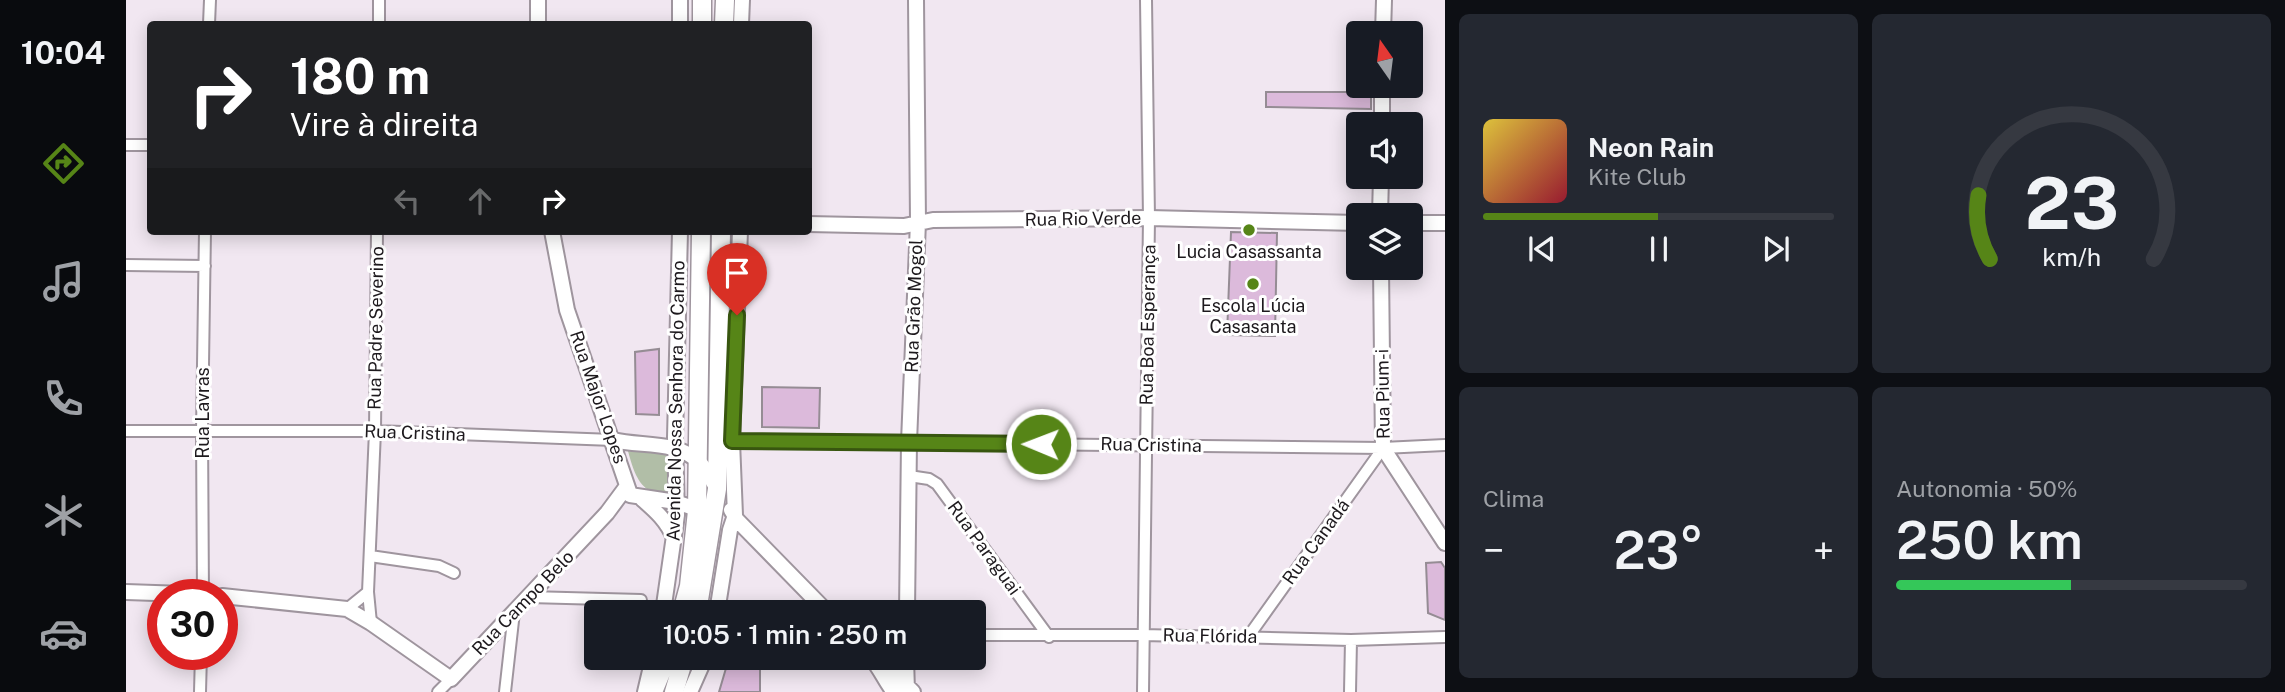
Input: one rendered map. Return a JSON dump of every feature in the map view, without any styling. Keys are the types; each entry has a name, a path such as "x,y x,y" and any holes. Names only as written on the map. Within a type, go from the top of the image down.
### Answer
{"main road":[{"path":"702,0 702,21"},
{"path":"724,21 725,0"},
{"name":"Avenida Nossa Senhora do Carmo","path":"700,600 703,589 705,512 699,462 701,235"},
{"path":"704,235 710,248 713,286 720,309"},
{"name":"Avenida Nossa Senhora do Carmo","path":"685,600 705,512 717,489 720,235"},
{"path":"653,692 662,670"},
{"path":"674,692 680,670"}],"street":[{"path":"209,21 210,0"},
{"path":"379,0 379,21"},
{"path":"538,0 538,21"},
{"path":"680,0 680,21"},
{"path":"741,21 742,0"},
{"name":"Rua Grão Mogol","path":"906,600 909,442 918,222 916,0"},
{"name":"Rua Boa Esperança","path":"1143,692 1149,218 1146,0"},
{"path":"1383,21 1384,0"},
{"path":"126,145 147,145"},
{"name":"Rua Rio Verde","path":"812,224 904,226 918,222 1149,218 1346,223"},
{"path":"1423,223 1445,223"},
{"name":"Rua Lavras","path":"205,235 202,431 206,579"},
{"name":"Rua Padre Severino","path":"371,623 368,592 375,431 377,235"},
{"name":"Rua Major Lopes","path":"553,235 568,310 633,493"},
{"name":"Avenida Nossa Senhora do Carmo","path":"665,600 674,538 676,502 680,235"},
{"path":"719,600 735,515 732,441 740,235"},
{"path":"126,265 205,265"},
{"name":"Rua Pium-i","path":"1381,280 1383,448 1445,543"},
{"name":"Rua Cristina","path":"126,431 375,431 613,440 675,448 699,462"},
{"name":"Rua Cristina","path":"732,441 1383,448 1445,445"},
{"path":"620,458 623,449 630,444"},
{"name":"Rua Canadá","path":"1248,637 1383,448"},
{"path":"699,462 735,515 815,600"},
{"name":"Rua Paraguai","path":"909,475 929,479 937,484 1049,636"},
{"path":"633,493 676,502 705,512 735,515"},
{"path":"633,493 659,514 674,538"},
{"name":"Rua Campo Belo","path":"438,692 607,513 633,493"},
{"path":"729,541 736,534 758,541"},
{"path":"370,556 439,566 454,573"},
{"path":"126,592 147,593"},
{"path":"347,609 368,592"},
{"path":"529,597 640,600"},
{"path":"238,598 347,609 451,678"},
{"path":"505,692 514,612"},
{"name":"Rua Flórida","path":"986,635 1143,635 1351,640 1445,637"},
{"path":"1350,692 1351,640"},
{"path":"200,692 201,670"},
{"path":"645,692 650,670"},
{"path":"690,692 700,670"},
{"path":"887,670 882,679 905,690 904,670"}],"green space":[{"path":"628,451 669,454 669,499 645,488 636,476"}],"building":[{"path":"1266,92 1346,92 1346,98 1371,98 1371,109 1266,107"},
{"name":"Escola Lúcia Casasanta","path":"1231,232 1277,233 1275,336 1227,335"},
{"path":"659,349 659,415 636,414 635,352"},
{"path":"762,387 820,388 819,428 762,427"},
{"path":"1441,562 1445,568 1445,620 1428,613 1426,563"},
{"path":"725,670 760,670 760,692 719,692"}],"place":[{"name":"Lucia Casassanta","path":"1249,230"},
{"name":"Escola Lúcia Casasanta","path":"1253,284"}],"route":[{"path":"737,315 732,441 1041,444"}]}
